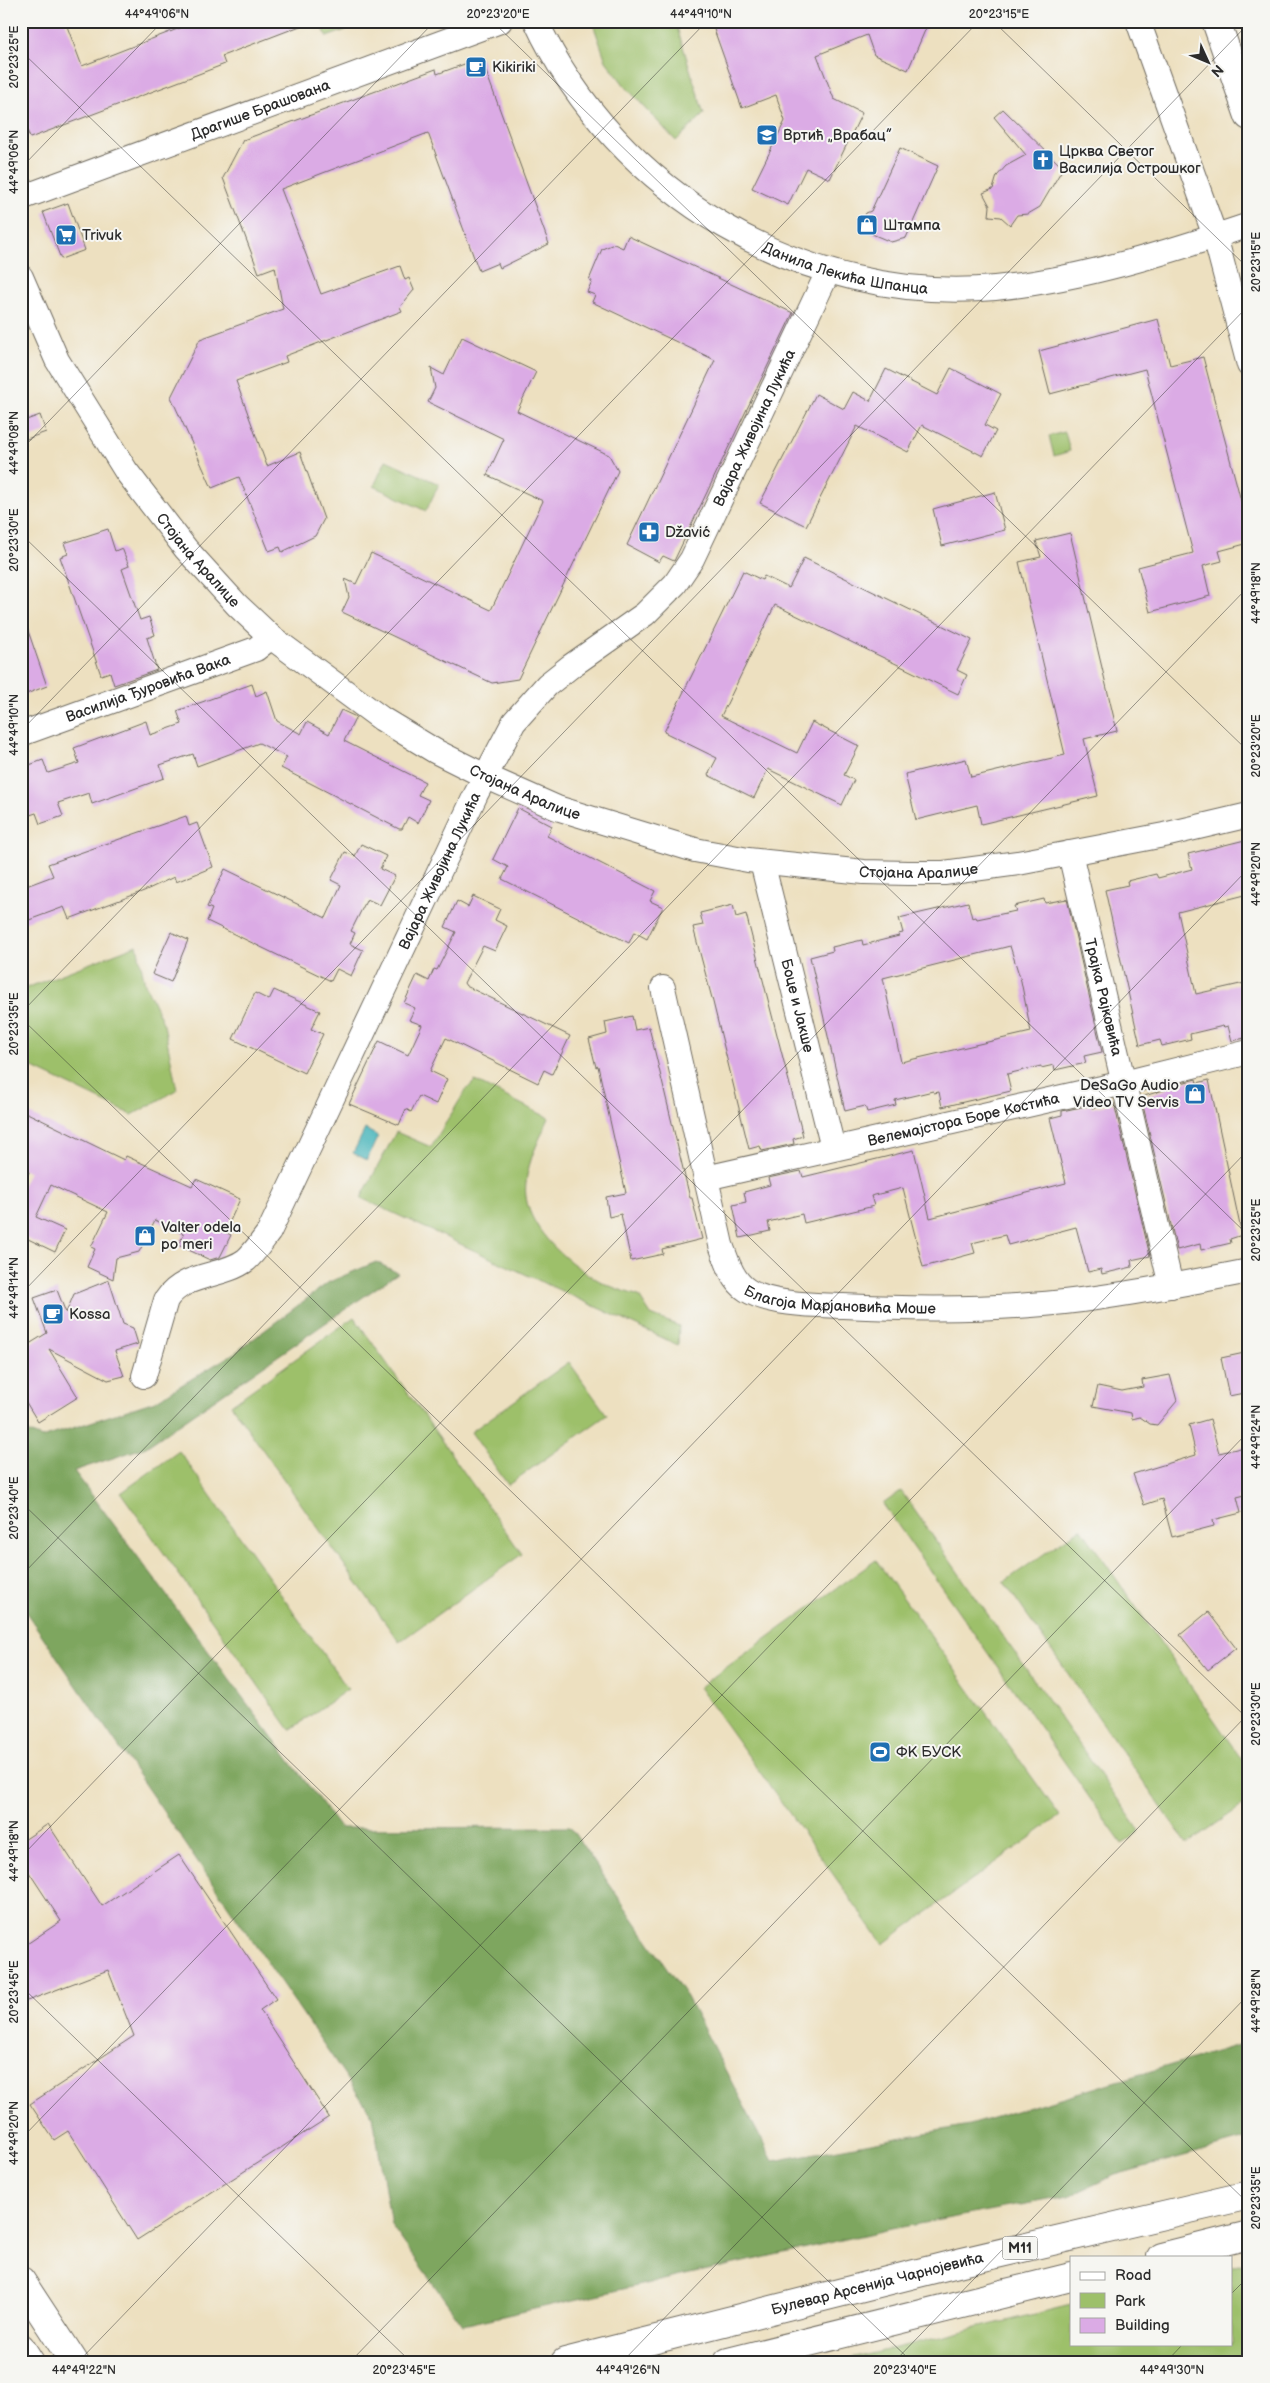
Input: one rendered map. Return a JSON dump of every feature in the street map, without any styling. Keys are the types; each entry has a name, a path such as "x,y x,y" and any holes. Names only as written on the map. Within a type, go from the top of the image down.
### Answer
{"main road":[{"path":"1216,21 1249,116"},
{"name":"Булевар Арсенија Чарнојевића","path":"566,2362 962,2262 1249,2195"},
{"path":"1165,2256 1249,2234"},
{"path":"728,2362 1070,2277"},
{"path":"21,2281 74,2362"},
{"path":"21,2348 30,2362"}],"street":[{"name":"Драгише Брашована","path":"21,198 500,21"},
{"name":"Данила Лекића Шпанца","path":"536,21 553,56 579,97 647,170 700,211 755,243 828,272 866,282 931,290 1022,285 1085,272 1249,225"},
{"path":"1138,21 1215,236 1249,365"},
{"name":"Вајара Живојина Лукића","path":"144,1376 166,1300 174,1289 182,1284 230,1268 245,1260 268,1232 485,776 514,722 529,703 571,666 645,614 668,591 683,572 718,508 828,272"},
{"name":"Стојана Аралице","path":"21,277 57,360 92,420 133,482 186,549 237,605 271,638 382,719 485,776 557,808 695,850 762,862 864,872 944,873 1018,864 1249,815"},
{"name":"Василија Ђуровића Вака","path":"21,734 256,650 271,638"},
{"name":"Трајка Рајковића","path":"1070,853 1170,1286"},
{"name":"Боце и Јакше","path":"762,862 833,1148"},
{"name":"Благоја Марјановића Моше","path":"663,988 721,1245 738,1283 746,1290 762,1298 813,1305 866,1308 994,1308 1080,1300 1249,1271"},
{"name":"Велемајстора Боре Костића","path":"706,1178 1124,1083 1249,1052"}],"green space":[{"path":"320,21 369,21 327,37"},
{"path":"592,21 675,21 704,114 676,141 625,86 606,61"},
{"path":"1065,432 1070,451 1054,456 1049,436"},
{"path":"386,460 439,484 426,511 374,486"},
{"path":"137,945 145,984 164,1025 177,1090 132,1115 21,1062 21,990"},
{"path":"475,1081 549,1118 538,1141 527,1174 526,1183 526,1199 540,1231 566,1258 581,1269 610,1286 639,1296 651,1315 679,1326 678,1345 361,1198 396,1132 431,1147 466,1090"},
{"path":"376,1262 398,1273 146,1447 74,1471 340,1828 570,1827 687,1997 773,2161 969,2125 1249,2042 1249,2138 1115,2175 1069,2196 886,2230 463,2325 391,2225 373,2116 21,1605 21,1430 42,1438 155,1401 236,1352 329,1282"},
{"path":"354,1317 522,1554 399,1642 231,1405"},
{"path":"569,1362 607,1415 508,1485 471,1432"},
{"path":"179,1451 348,1689 290,1730 121,1493"},
{"path":"901,1491 1140,1831 1122,1844 883,1504"},
{"path":"1081,1528 1249,1770 1249,1801 1187,1844 1004,1582"},
{"name":"ФК БУСК","path":"876,1560 1060,1816 883,1944 699,1687"},
{"path":"1249,2262 1249,2362 838,2362 1070,2305 1070,2346 1232,2346 1232,2266"}],"water":[{"path":"365,1129 378,1136 367,1160 353,1153"}],"building":[{"path":"21,21 65,21 82,66 198,21 308,23 222,56 225,64 30,138 21,114"},
{"path":"711,21 929,21 908,70 874,55 867,35 817,55 834,99 862,113 830,179 806,168 788,205 752,188 785,121 776,95 742,108"},
{"path":"481,58 549,244 500,268 498,263 479,271 428,133 281,189 321,294 400,266 405,280 409,278 414,290 400,307 402,311 285,356 287,362 236,381 267,466 300,452 324,519 315,536 282,552 280,547 269,551 239,477 212,488 171,397 200,339 283,309 275,267 259,273 223,178 243,140 436,69 437,74"},
{"name":"Црква Светог Василија Острошког","path":"1003,109 1063,168 1040,207 1028,214 1017,215 1010,225 1001,217 989,216 990,206 983,193 993,189 997,176 1006,166 1026,155 994,117"},
{"path":"900,148 938,166 906,238 891,242 872,234 863,220 866,213 871,211"},
{"name":"Trivuk","path":"68,203 85,250 61,259 43,212"},
{"path":"628,236 793,313 674,561 663,556 659,562 627,545 715,360 592,302 595,295 587,292 592,281 589,280 602,249 614,244 623,248"},
{"path":"1158,319 1170,365 1203,357 1249,531 1249,543 1219,551 1222,561 1203,566 1210,596 1150,612 1138,567 1193,553 1145,369 1050,394 1039,351"},
{"path":"462,337 536,372 517,411 609,455 618,471 518,679 492,683 342,612 349,597 345,579 356,584 371,553 491,610 543,501 487,475 504,439 428,402 435,388 431,368 444,375"},
{"path":"951,368 1001,394 985,425 996,431 983,456 922,425 908,452 857,426 806,526 760,503 816,394 844,409 853,392 870,401 886,369 937,395"},
{"path":"40,415 46,432 21,441 21,422"},
{"path":"995,492 1005,530 942,546 933,509"},
{"path":"108,529 115,551 122,548 129,566 122,569 140,620 149,617 155,635 147,638 157,670 114,685 110,672 101,675 60,557 68,554 64,543"},
{"path":"1070,533 1117,731 1084,739 1098,796 981,824 977,805 916,820 905,774 966,759 971,777 1065,755 1019,562 1041,557 1036,541"},
{"path":"804,558 972,640 957,670 967,675 958,694 775,605 721,716 797,753 812,722 859,746 844,775 854,780 842,805 768,769 754,798 708,775 717,758 664,732 743,571 762,580 764,576 789,588"},
{"path":"24,619 47,686 21,696 21,620"},
{"path":"252,684 256,696 267,691 277,721 301,734 307,722 329,734 341,710 356,717 344,741 425,782 418,795 429,800 418,823 408,817 402,829 399,829 281,768 287,757 259,743 197,766 193,754 160,765 164,778 92,804 89,793 58,803 63,816 40,824 36,813 24,817 21,808 21,768 43,760 48,773 79,763 74,748 146,721 150,735 182,724 177,711"},
{"path":"518,808 552,826 547,836 655,891 650,901 663,907 647,939 634,932 629,943 502,879 508,867 493,859"},
{"path":"186,816 189,826 197,823 213,867 176,882 174,877 144,891 69,919 64,907 21,923 21,888 53,876 48,864"},
{"path":"1249,839 1249,894 1178,912 1196,994 1249,982 1249,1037 1232,1041 1228,1026 1223,1026 1190,1034 1191,1039 1162,1046 1160,1040 1140,1045 1105,890 1128,885 1127,881 1156,874 1158,878 1192,869 1188,854"},
{"path":"361,844 386,856 380,869 395,876 380,905 367,899 351,931 355,933 350,944 363,950 351,976 337,969 331,981 207,921 212,909 207,907 225,869 326,918 341,885 331,880 345,852 355,856"},
{"path":"473,896 500,909 495,920 507,926 495,951 483,946 464,983 466,986 570,1036 552,1074 544,1070 538,1083 446,1038 430,1071 447,1079 436,1104 419,1096 411,1112 406,1109 399,1125 349,1104 379,1041 408,1055 422,1025 409,1020 415,1008 404,1003 417,975 429,981 434,969 437,970 456,932 445,927 457,901 468,907"},
{"path":"1044,899 1045,903 1067,899 1102,1052 1084,1056 1086,1063 1055,1070 1054,1065 1041,1068 1041,1066 1007,1074 1011,1091 942,1107 939,1092 934,1093 933,1091 895,1100 896,1105 867,1112 865,1106 845,1111 810,957 833,951 832,947 862,940 863,945 899,936 898,934 903,933 899,918 968,902 972,918 976,917 977,919 1016,911 1014,906","holes":["1010,946 1021,981 1031,1032 901,1062 883,978"]},
{"path":"733,905 736,917 746,914 803,1136 793,1139 794,1144 762,1151 760,1146 749,1149 693,927 703,925 700,913"},
{"path":"171,932 188,940 171,982 152,974"},
{"path":"274,990 320,1011 311,1029 323,1034 304,1073 233,1039 255,993 269,1000"},
{"path":"632,1016 635,1030 649,1027 690,1198 692,1198 702,1239 662,1249 663,1254 631,1261 621,1214 609,1217 606,1197 626,1193 598,1066 596,1067 589,1039 607,1034 605,1022"},
{"path":"1196,1079 1197,1083 1209,1080 1242,1235 1230,1239 1231,1243 1201,1250 1200,1244 1177,1250 1141,1097"},
{"path":"1114,1103 1150,1256 1131,1260 1132,1267 1102,1274 1101,1269 1088,1272 1076,1227 1008,1245 1005,1235 972,1243 975,1253 923,1267 903,1188 871,1196 874,1206 804,1223 802,1214 768,1222 770,1231 740,1238 733,1205 746,1202 744,1192 770,1185 768,1178 801,1171 803,1177 914,1150 930,1218 1066,1183 1050,1118 1062,1115 1062,1111 1091,1105 1092,1108"},
{"path":"21,1110 124,1160 126,1156 192,1186 196,1179 240,1199 225,1232 231,1235 220,1257 210,1260 178,1245 184,1234 155,1220 139,1252 116,1258 113,1279 87,1267 95,1249 91,1247 108,1212 51,1185 36,1217 65,1230 55,1252 26,1238 21,1250 21,1188 29,1172 21,1169"},
{"path":"109,1280 123,1324 133,1328 138,1344 115,1351 124,1376 108,1380 49,1349 78,1397 38,1422 21,1394 21,1349 47,1333 34,1298 57,1290 66,1313 74,1294"},
{"path":"1249,1352 1249,1392 1229,1396 1221,1358"},
{"path":"1170,1375 1177,1401 1157,1425 1150,1424 1140,1417 1132,1419 1131,1413 1093,1406 1098,1386 1122,1391 1143,1387 1142,1380"},
{"path":"1210,1419 1219,1453 1249,1446 1249,1494 1237,1497 1241,1513 1213,1520 1214,1526 1172,1537 1162,1499 1144,1505 1133,1474 1196,1455 1189,1425"},
{"path":"1208,1612 1236,1648 1208,1670 1180,1635"},
{"path":"48,1824 102,1906 179,1855 276,1999 260,2010 329,2117 137,2240 68,2131 54,2140 30,2104 134,2036 108,1970 27,2001 21,1992 21,1948 61,1921 21,1860 21,1842"}],"place":[{"name":"Kikiriki","path":"476,67"},
{"name":"Вртић „Врабац”","path":"767,135"},
{"name":"Црква Светог Василија Острошког","path":"1043,160"},
{"name":"Штампа","path":"867,225"},
{"name":"Trivuk","path":"66,235"},
{"name":"Džavić","path":"649,532"},
{"name":"DeSaGo Audio Video TV Servis","path":"1195,1094"},
{"name":"Valter odela po meri","path":"145,1236"},
{"name":"Kossa","path":"53,1314"},
{"name":"ФК БУСК","path":"880,1752"}]}
